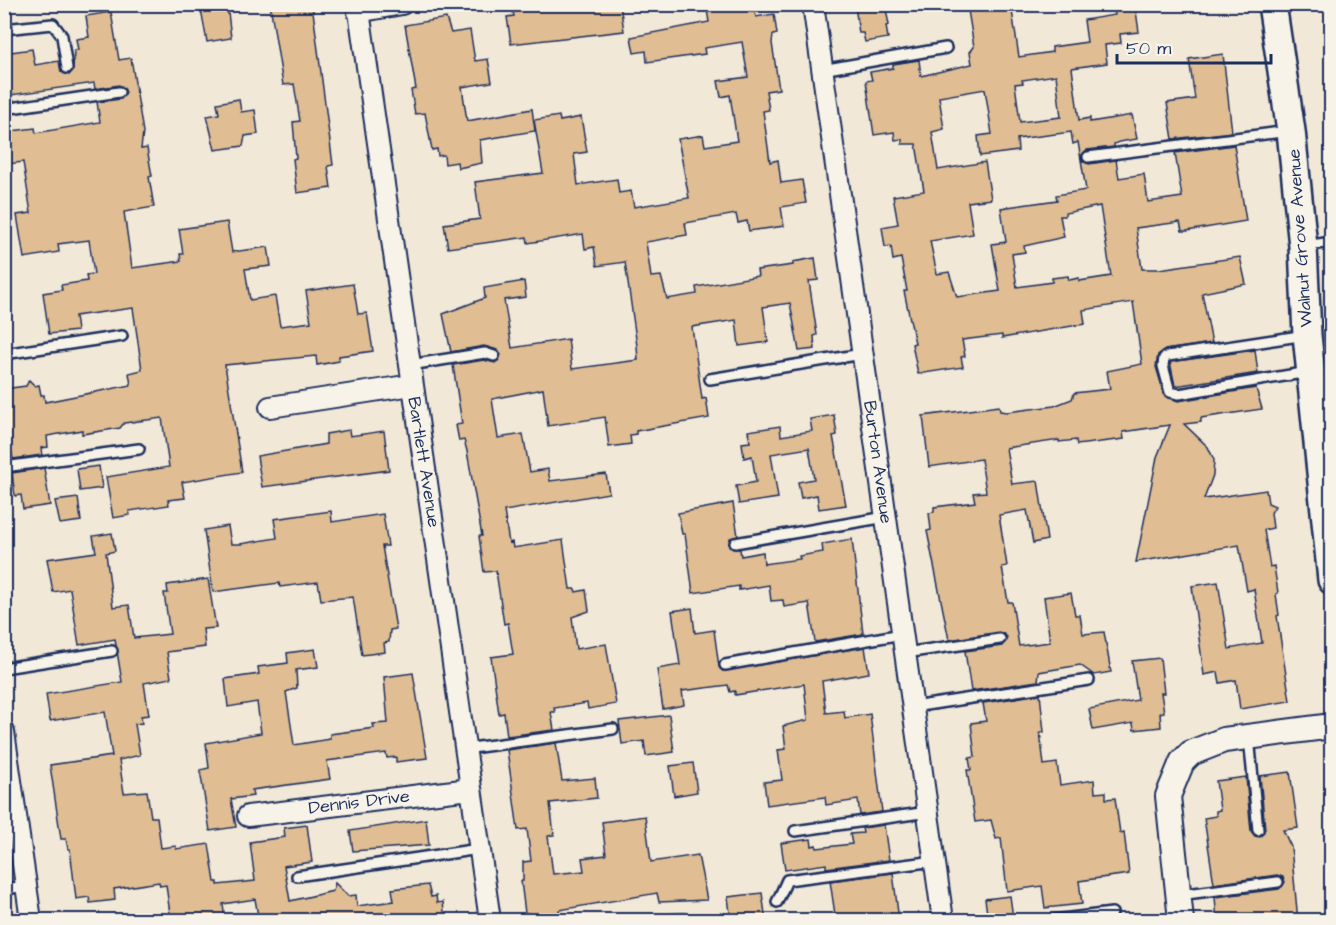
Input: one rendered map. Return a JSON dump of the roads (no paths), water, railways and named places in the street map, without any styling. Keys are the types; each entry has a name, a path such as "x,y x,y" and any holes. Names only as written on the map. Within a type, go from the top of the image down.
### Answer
{"main road":[{"name":"Walnut Grove Avenue","path":"1272,4 1291,131 1303,246 1307,335 1332,580"}],"street":[{"path":"358,8 402,4"},
{"name":"Burton Avenue","path":"813,4 943,921"},
{"name":"Bartlett Avenue","path":"358,8 490,921"},
{"path":"270,407 412,385"},
{"path":"1180,921 1168,796 1182,762 1191,753 1208,744 1332,726"},
{"path":"4,732 31,921"},
{"name":"Dennis Drive","path":"248,816 470,789"}],"lane":[{"path":"4,29 53,24 62,36 67,68"},
{"path":"822,70 946,48"},
{"path":"4,109 119,92"},
{"path":"1088,157 1291,131"},
{"path":"1303,246 1332,242"},
{"path":"1307,335 1168,356 1164,358 1163,366 1170,392 1179,394 1311,372"},
{"path":"4,354 122,336"},
{"path":"410,365 485,353 494,356"},
{"path":"710,379 862,354"},
{"path":"4,467 139,449"},
{"path":"735,543 886,517"},
{"path":"725,665 904,644 1000,639"},
{"path":"4,668 112,651"},
{"path":"913,707 1089,680"},
{"path":"464,749 613,729"},
{"path":"1249,737 1258,830"},
{"path":"795,831 928,812"},
{"path":"297,876 479,849"},
{"path":"777,902 788,880 935,861"},
{"path":"1178,895 1278,882"},
{"path":"4,889 27,886"},
{"path":"1053,921 1112,913"},
{"path":"669,921 684,919"}]}
